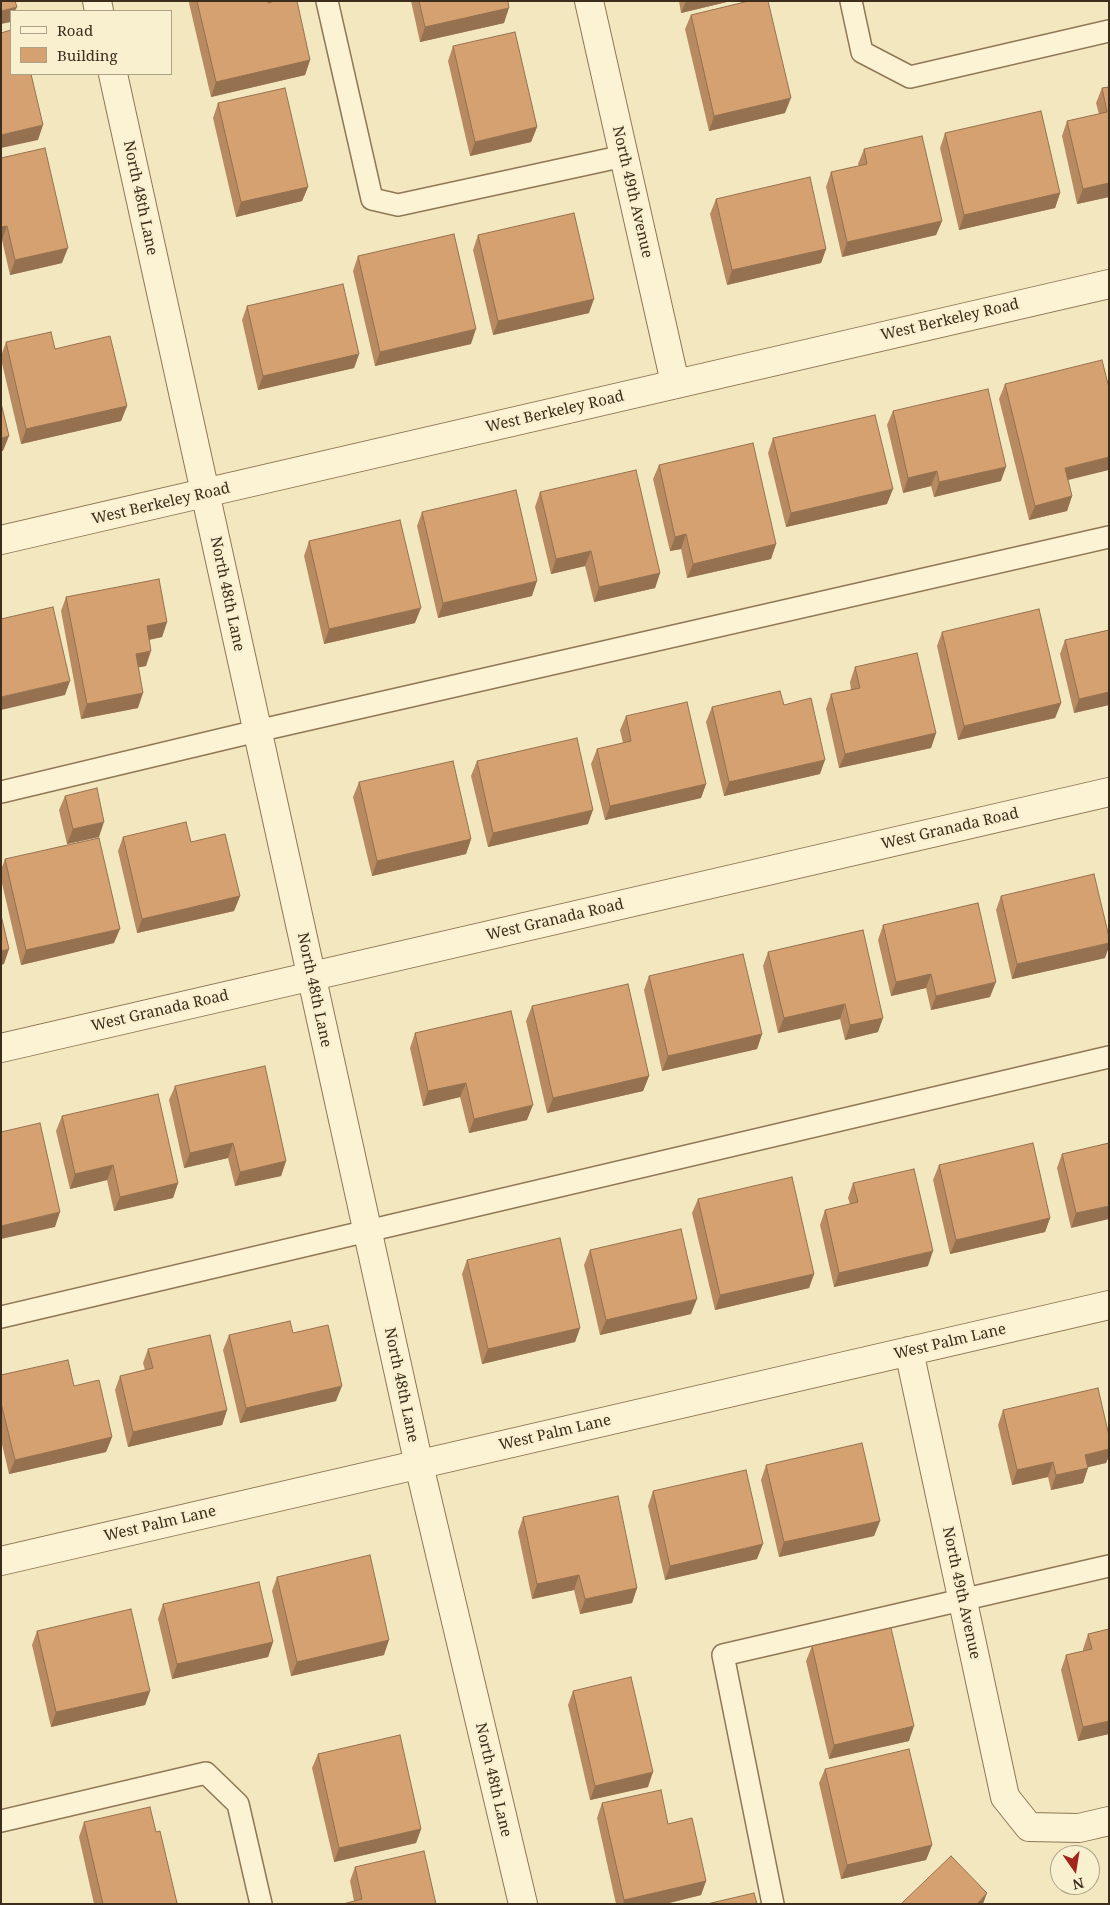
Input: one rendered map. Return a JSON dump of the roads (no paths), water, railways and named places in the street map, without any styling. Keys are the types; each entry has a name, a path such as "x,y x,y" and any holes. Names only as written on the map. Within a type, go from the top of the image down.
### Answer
{"street":[{"name":"North 49th Avenue","path":"589,1 675,383"},
{"name":"North 48th Lane","path":"113,75 419,1465 522,1904"},
{"name":"West Berkeley Road","path":"1,540 1109,284"},
{"name":"West Granada Road","path":"1,1048 1109,792"},
{"name":"West Palm Lane","path":"1,1561 1109,1305"},
{"name":"North 49th Avenue","path":"909,1351 1005,1797 1029,1827 1079,1828 1109,1821"}],"lane":[{"path":"327,1 372,198 398,205 624,156"},
{"path":"851,1 862,52 910,77 1109,31"},
{"path":"1,792 258,731 1109,537"},
{"path":"1,1317 1109,1057"},
{"path":"773,1904 723,1656 1109,1566"},
{"path":"1,1821 206,1773 238,1804 261,1904"}]}
